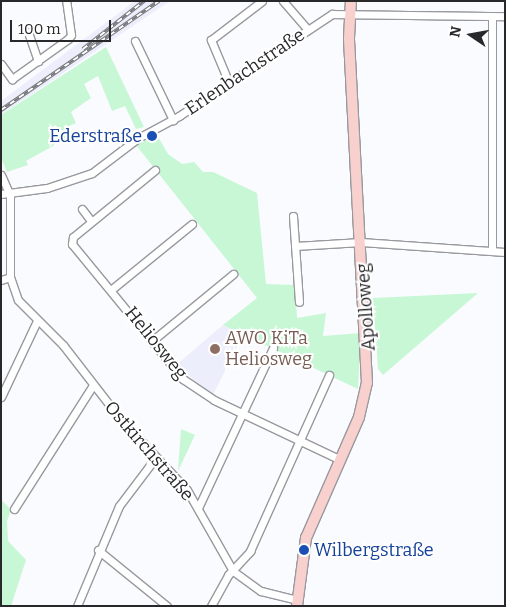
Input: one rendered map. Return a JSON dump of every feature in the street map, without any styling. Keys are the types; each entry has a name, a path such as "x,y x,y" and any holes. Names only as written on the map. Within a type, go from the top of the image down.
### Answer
{"street":[{"path":"1,64 12,79 71,35 66,1"},
{"path":"229,83 211,40 262,1"},
{"path":"283,1 307,29"},
{"name":"Apolloweg","path":"297,603 306,538 359,417 367,383 351,1"},
{"name":"Erlenbachstraße","path":"1,194 10,195 82,178 138,138 173,120 332,14 350,12 505,16"},
{"path":"492,16 492,251"},
{"path":"28,32 38,61"},
{"path":"135,41 173,120"},
{"name":"Heliosweg","path":"155,170 73,237 72,244 112,289 183,379 204,395 340,459"},
{"name":"Ostkirchstraße","path":"1,175 10,195 10,277 18,300 63,345 93,385 198,508 233,571 262,591 297,603"},
{"path":"82,208 91,221"},
{"path":"293,216 299,302"},
{"path":"112,289 192,224"},
{"path":"295,246 361,242 505,252"},
{"path":"152,340 234,274"},
{"path":"1,280 10,277"},
{"path":"1,397 37,320"},
{"path":"198,508 244,414 273,348"},
{"path":"211,606 233,571 250,552 302,442 329,375"},
{"path":"14,509 93,385"},
{"path":"77,606 98,550 120,506 156,457"},
{"path":"98,550 166,606"}],"shaded area":[{"path":"135,1 170,1 1,115 1,101"},
{"name":"AWO KiTa Heliosweg","path":"223,325 243,334 213,395 176,365"}],"green space":[{"path":"106,47 144,127 136,129 125,106 112,111 98,76 84,84 91,98 71,112 76,123 67,127 71,136 26,161 28,165 7,172 1,158 1,115"},
{"path":"157,135 168,154 182,164 194,162 203,172 213,172 257,193 266,284 295,285 297,318 326,313 323,336 361,333 358,389 223,325 257,298 136,145"},
{"path":"478,293 383,375 378,369 373,298"},
{"path":"181,429 195,435 178,471 178,470"},
{"path":"1,499 11,510 7,521 8,541 26,560 11,606 1,606"}],"railway":[{"path":"83,49 144,1"},
{"path":"1,110 159,1"}],"place":[{"name":"Ederstraße","path":"152,136"},
{"name":"AWO KiTa Heliosweg","path":"215,349"},
{"name":"Wilbergstraße","path":"304,550"}]}
